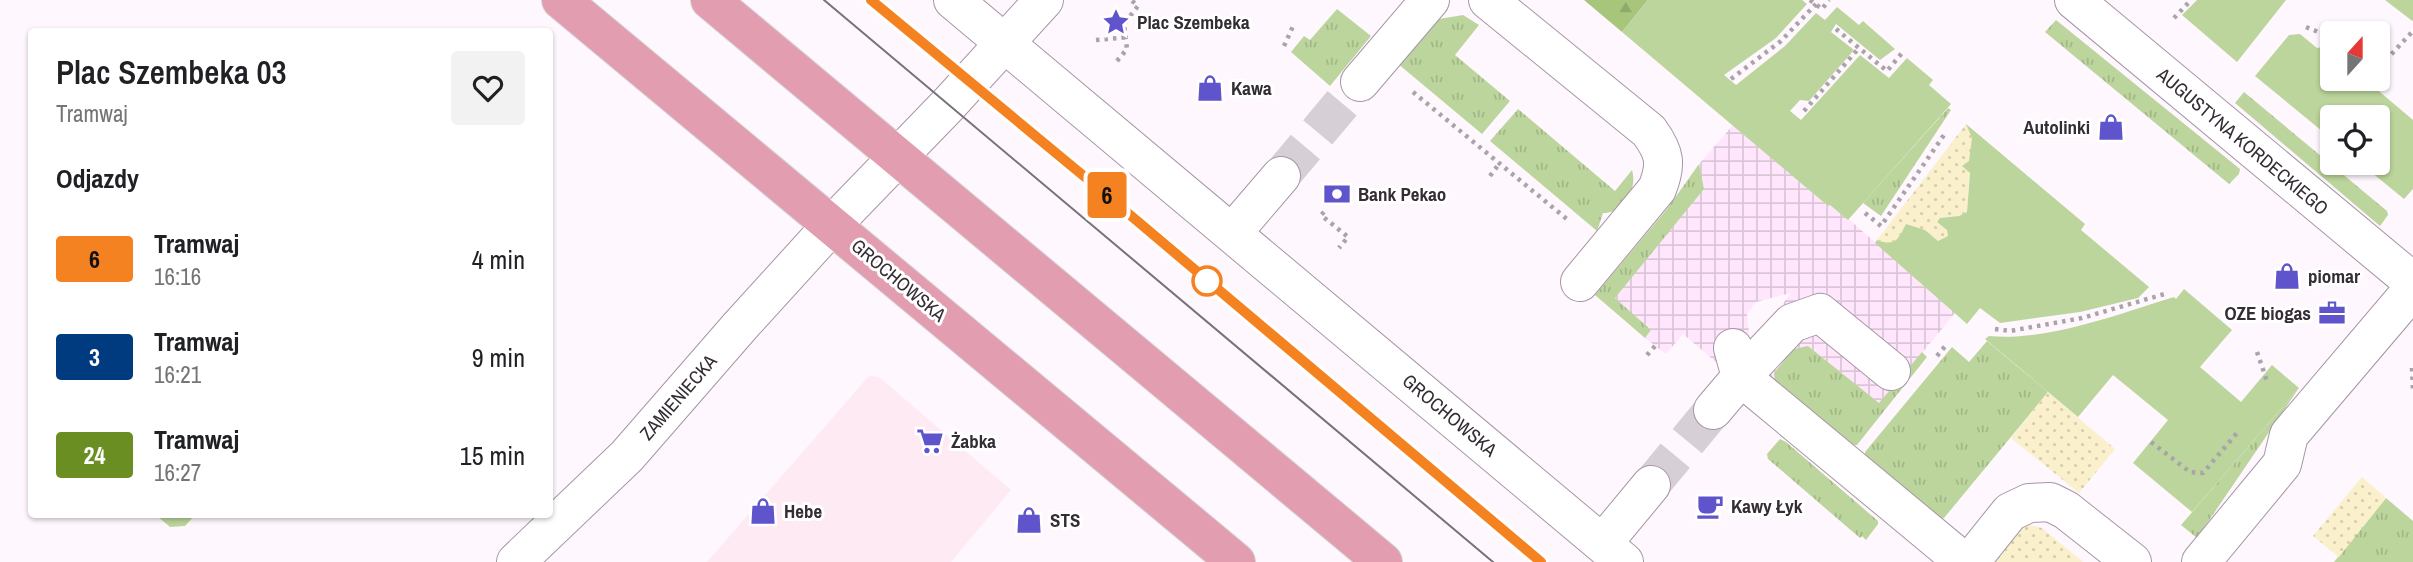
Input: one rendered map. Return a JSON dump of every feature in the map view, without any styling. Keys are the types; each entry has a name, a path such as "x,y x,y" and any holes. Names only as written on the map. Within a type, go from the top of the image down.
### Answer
{"main road":[{"name":"GROCHOWSKA","path":"561,0 1236,562"},
{"path":"710,0 1383,562"}],"street":[{"name":"GROCHOWSKA","path":"953,0 1614,553"},
{"name":"ZAMIENIECKA","path":"516,562 627,456 832,225 899,157 1044,0"},
{"path":"1368,72 1430,0"},
{"path":"1488,0 1649,131 1662,149 1663,173 1657,190 1580,282"},
{"name":"AUGUSTYNA KORDECKIEGO","path":"2074,0 2413,282"},
{"path":"1233,232 1281,176"},
{"path":"2201,562 2282,464 2289,435 2413,289"},
{"path":"1713,410 1737,363 1792,323 1820,313 1891,371"},
{"path":"1737,363 1964,562"},
{"path":"1614,553 1651,485"},
{"path":"1970,562 2010,512 2029,503 2050,502 2066,510 2132,562"}],"path":[{"path":"1117,61 1127,49 1124,24 1139,6 1131,0"},
{"path":"1810,0 1822,9 1829,0"},
{"path":"2174,18 2191,0"},
{"path":"1731,79 1781,41 1815,4"},
{"path":"1284,46 1293,24"},
{"path":"2306,27 2320,33"},
{"path":"1836,29 1887,71 1902,53"},
{"path":"2390,56 2413,33"},
{"path":"1096,40 1127,38"},
{"path":"1804,111 1860,48"},
{"path":"1368,72 1499,164 1574,224"},
{"path":"1865,213 1881,226 1944,135"},
{"path":"1490,176 1499,164"},
{"path":"1324,212 1321,215 1348,237 1339,248"},
{"path":"1995,329 2010,331 2082,318 2168,293"},
{"path":"1647,355 1655,346"},
{"path":"2257,352 2271,393"},
{"path":"2412,367 2413,391"},
{"path":"2151,442 2190,472 2203,473 2245,423"}],"shaded area":[{"path":"1733,125 1828,206 1851,221 1955,313 1880,404 1808,346 1775,385 1724,351 1716,362 1683,334 1666,354 1645,338 1651,330 1614,298 1703,189 1699,164","holes":["1791,293 1754,341 1750,341 1747,314 1756,302"]},
{"path":"869,376 879,377 1011,490 951,562 707,562"}],"green space":[{"path":"1584,0 1648,0 1622,32"},
{"path":"1648,0 1802,0 1807,4 1776,38 1724,75 1736,85 1785,46 1816,13 1825,20 1837,7 1859,25 1863,21 1895,49 1880,60 1836,24 1831,32 1854,50 1809,101 1800,100 1790,111 1801,120 1860,55 1889,78 1907,58 1933,80 1929,85 1951,104 1848,220 1622,32"},
{"path":"2197,0 2286,0 2237,62 2182,15"},
{"path":"2385,0 2413,0 2413,21 2411,20"},
{"path":"1337,9 1371,36 1330,86 1291,52 1304,36 1310,40"},
{"path":"1463,15 1479,25 1455,55 1510,101 1482,134 1397,63 1439,19"},
{"path":"2056,20 2240,169 2239,174 2229,184 2045,32"},
{"path":"2300,34 2317,48 2320,47 2320,91 2379,91 2413,120 2413,189 2404,199 2375,175 2390,175 2390,105 2320,105 2320,129 2255,76 2289,35"},
{"path":"2244,92 2320,155 2320,175 2344,175 2387,211 2388,215 2380,226 2235,103"},
{"path":"1948,108 1951,110 1881,216 1863,203"},
{"path":"1518,109 1615,191 1632,170 1633,185 1627,199 1617,209 1603,213 1597,231 1490,141"},
{"path":"1966,124 2085,224 2081,230 2149,287 2138,298 2080,312 2000,323 1980,308 1967,324 1875,243 1877,240 1888,243 1896,240 1906,224 1925,230 1938,241 1948,236 1947,230 1937,222 1940,218 1959,216 1967,212 1970,173 1962,166 1969,161 1972,138"},
{"path":"1699,164 1704,189 1615,298 1651,330 1645,338 1595,295 1667,209"},
{"path":"2184,289 2232,330 2200,367 2241,402 2272,365 2299,388 2192,512 2133,463 2168,420 2113,375 2078,417 1985,339 1989,336 2034,335 2082,325 2174,297 2176,299"},
{"path":"1987,341 2048,392 1944,518 1932,518 1865,461 1865,452 1952,347 1969,362"},
{"path":"1808,346 1879,403 1922,352 1927,357 1857,445 1847,446 1775,385 1774,373 1794,349"},
{"path":"2299,388 2197,538 2181,525"},
{"path":"1780,439 1878,521 1866,540 1862,536 1860,538 1768,459 1767,454"},
{"path":"2386,498 2413,521 2413,562 2334,562"},
{"path":"160,518 192,518 185,526 170,527"}],"sand":[{"path":"1966,124 1972,138 1967,212 1937,221 1947,230 1948,236 1938,241 1925,230 1906,224 1899,236 1889,244 1877,240"},
{"path":"2048,392 2115,449 2079,493 2011,438"},
{"path":"2362,477 2386,498 2339,557 2313,536"},
{"path":"2025,524 2042,528 2083,562 1992,562"}],"tunnel":[{"path":"1281,176 1360,82"},
{"path":"1651,485 1713,410"}],"tram line":[{"path":"824,0 1493,562"},
{"path":"871,0 1541,562"},
{"name":"6","path":"871,0 1541,562"}],"place":[{"name":"Plac Szembeka","path":"1116,22"},
{"name":"Kawa","path":"1210,88"},
{"name":"Autolinki","path":"2111,127"},
{"name":"Bank Pekao","path":"1337,194"},
{"name":"piomar","path":"2287,276"},
{"name":"OZE biogas","path":"2332,313"},
{"name":"Żabka","path":"930,441"},
{"name":"Kawy Łyk","path":"1710,506"},
{"name":"Hebe","path":"763,511"},
{"name":"STS","path":"1029,520"}]}
